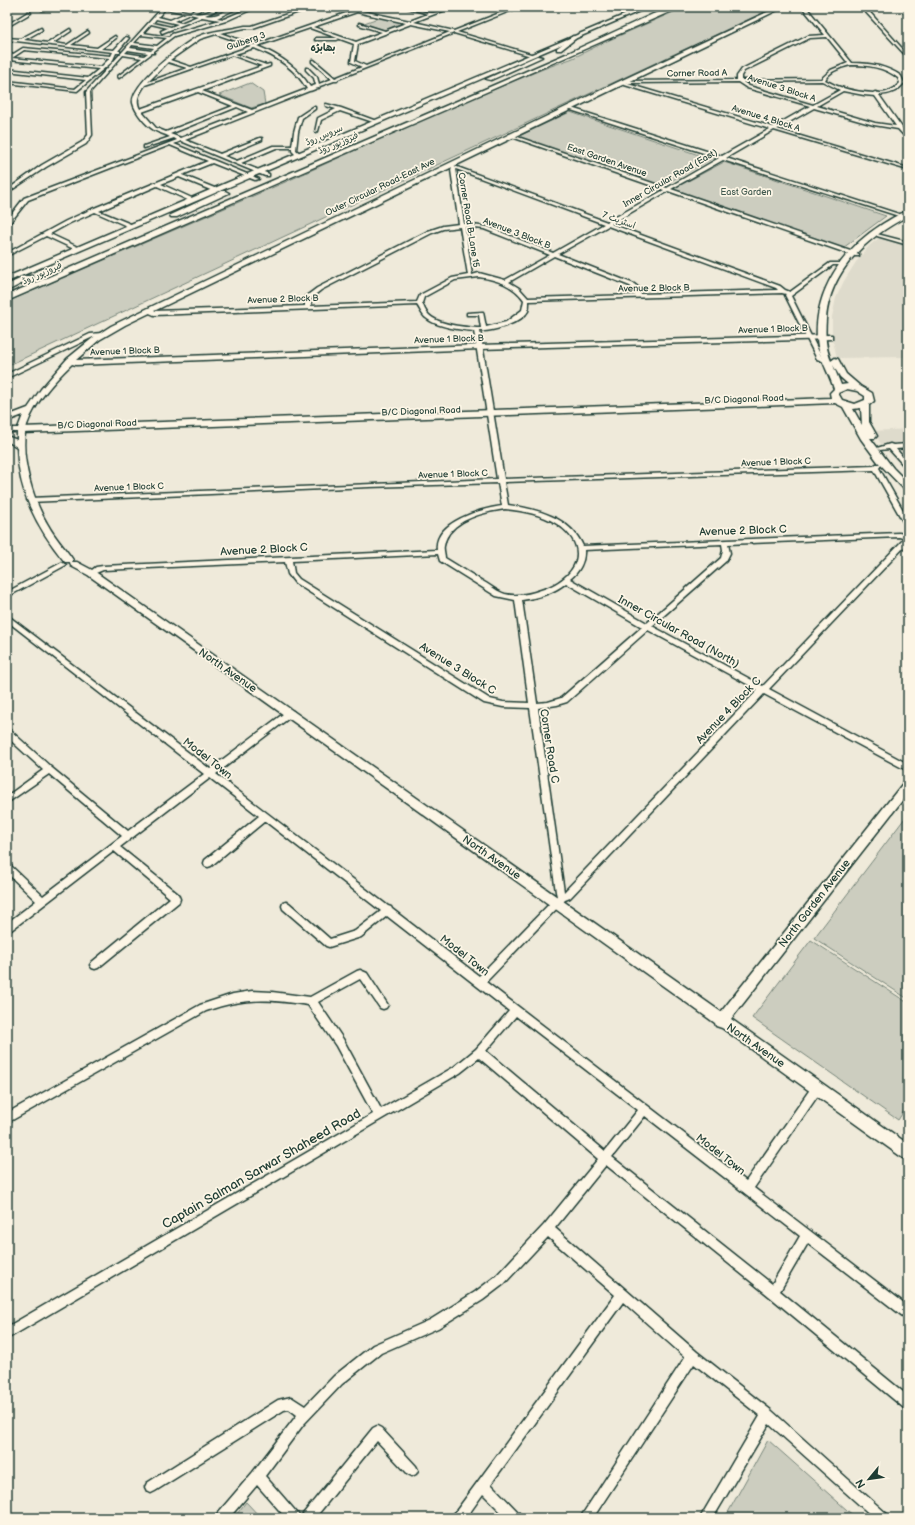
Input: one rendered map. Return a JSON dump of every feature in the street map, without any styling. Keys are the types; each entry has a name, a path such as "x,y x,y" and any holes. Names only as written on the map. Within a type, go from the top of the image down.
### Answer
{"main road":[{"name":"فیروزپور روڈ","path":"7,288 258,176 267,175 656,7"},
{"name":"فیروزپور روڈ","path":"7,298 568,55 655,15 678,7"},
{"path":"559,49 573,38"},
{"path":"846,405 865,405 870,401 870,397 866,392 856,387 843,375 833,359 825,337 823,304 830,285 842,264 906,216"},
{"path":"906,216 870,236 854,254 833,297 822,346 837,395 846,405 880,465 907,484"},
{"name":"B/C Diagonal Road","path":"22,428 837,395 846,386 856,387"},
{"path":"865,405 865,422 869,432 907,484"}],"street":[{"path":"162,19 174,10 184,7"},
{"path":"171,21 205,7"},
{"path":"162,32 222,7"},
{"path":"192,26 238,7"},
{"path":"140,34 172,36 225,20 254,7"},
{"name":"Gulberg 3","path":"140,111 135,102 135,97 142,85 169,61 197,40 252,27 311,7"},
{"name":"Gulberg 3","path":"338,7 446,30 532,55"},
{"path":"407,7 431,14"},
{"path":"310,27 356,43 451,7"},
{"path":"358,65 507,7"},
{"path":"7,223 26,199 336,80 518,7"},
{"name":"سروس روڈ","path":"7,280 215,190 249,176 258,176 299,155 647,7"},
{"path":"655,15 671,7"},
{"name":"Outer Circular Road-East Ave","path":"22,428 31,409 48,385 70,361 102,335 122,323 452,166 510,135 782,7"},
{"path":"804,7 851,64"},
{"path":"863,7 908,57"},
{"path":"7,192 44,166 84,143 90,135 88,92 150,23 167,8 225,20"},
{"path":"357,11 365,9"},
{"name":"Gulberg 3","path":"142,85 357,11"},
{"path":"7,26 28,13"},
{"path":"374,19 382,16"},
{"path":"156,18 199,28"},
{"path":"7,20 16,21"},
{"path":"367,21 360,24 385,32"},
{"path":"150,23 186,32"},
{"path":"225,36 252,27"},
{"path":"146,28 151,29"},
{"path":"20,41 41,29"},
{"path":"50,44 70,30"},
{"path":"157,31 172,36"},
{"path":"68,46 88,32"},
{"path":"218,34 254,46 285,62 307,81 310,90"},
{"path":"118,77 128,71 172,36"},
{"name":"Avenue 3 Block A","path":"827,36 809,37 743,70 739,76 739,81 748,87 811,106 874,124 899,128"},
{"path":"97,50 115,37"},
{"path":"7,82 76,90 111,61 115,52 127,38"},
{"path":"7,39 124,53 144,58"},
{"path":"136,39 144,40"},
{"path":"316,39 346,39"},
{"path":"151,40 165,42"},
{"path":"356,43 353,62 366,67"},
{"path":"132,44 159,47"},
{"path":"8,60 23,49 112,57"},
{"path":"7,52 16,53"},
{"path":"124,53 152,52"},
{"path":"232,54 267,66 140,111 150,125 165,134 237,163 258,176"},
{"path":"8,60 101,68"},
{"path":"169,61 191,68"},
{"path":"313,61 336,80"},
{"path":"115,63 122,64"},
{"path":"128,64 135,65"},
{"path":"900,77 902,83 897,88 886,92 875,93 861,93 842,90 823,80 828,73 841,66 851,64 882,68 900,77 908,77"},
{"path":"110,69 116,69"},
{"path":"307,69 316,78 318,87"},
{"path":"7,70 89,79"},
{"path":"122,70 128,71"},
{"path":"104,75 110,75"},
{"name":"Corner Road A","path":"620,83 823,80"},
{"name":"Avenue 4 Block A","path":"620,83 908,169"},
{"name":"Inner Circular Road (East)","path":"507,281 668,190 811,106 842,90"},
{"path":"199,91 252,112"},
{"path":"875,93 908,139"},
{"path":"327,105 377,122"},
{"path":"165,134 237,106"},
{"path":"299,155 295,152 294,147 300,117 314,108"},
{"path":"569,108 906,216"},
{"path":"316,132 319,119 340,110"},
{"name":"East Garden Avenue","path":"510,135 854,254"},
{"path":"105,169 101,166 173,137"},
{"path":"219,156 261,139"},
{"path":"170,144 249,176"},
{"path":"237,163 275,147 294,147"},
{"path":"7,255 68,222 94,210 212,161"},
{"name":"اسٹریٹ 7","path":"452,166 778,287 782,291 789,294"},
{"name":"Corner Road B-Lane 15","path":"452,166 470,275"},
{"path":"178,175 215,190"},
{"path":"156,184 192,200"},
{"path":"94,210 131,226"},
{"name":"Avenue 3 Block B","path":"308,306 308,297 319,289 437,229 463,226 480,226 486,228 632,285 637,289 638,296"},
{"path":"46,234 78,249"},
{"path":"879,235 908,244"},
{"path":"827,361 820,359 788,296 832,264 842,264"},
{"path":"470,275 491,277 507,281 520,291 527,300 525,311 520,316 499,327 480,330 458,328 433,321 426,315 419,303 422,296 442,285 454,279 470,275"},
{"name":"Avenue 2 Block B","path":"527,300 782,291"},
{"name":"Avenue 2 Block B","path":"148,311 154,313 419,303"},
{"path":"469,314 481,313 480,347 505,507"},
{"path":"7,376 92,335 102,335"},
{"name":"Avenue 1 Block B","path":"70,361 76,363 480,347 825,337"},
{"path":"7,419 31,409"},
{"name":"B/C Diagonal Road","path":"7,425 22,428"},
{"path":"7,430 22,428 21,446 24,482 30,500 42,526 68,563 7,595"},
{"path":"7,438 21,446"},
{"path":"890,446 908,467"},
{"path":"880,448 890,446 908,446"},
{"path":"880,465 908,525"},
{"name":"Avenue 1 Block C","path":"30,500 880,465"},
{"path":"505,507 523,509 549,517 561,523 573,534 580,548 579,563 576,570 566,580 544,592 518,597 506,597 498,594 445,561 440,552 444,537 451,527 457,522 479,512 505,507"},
{"name":"Avenue 2 Block C","path":"580,548 899,535 907,536"},
{"name":"Avenue 4 Block C","path":"480,982 560,900 567,895 906,542 907,536"},
{"name":"Avenue 3 Block C","path":"288,559 291,574 297,581 487,700 494,704 504,706 532,705 554,704 564,700 646,626 724,559 726,555 726,548 724,542"},
{"name":"Avenue 2 Block C","path":"91,573 103,568 440,552"},
{"name":"North Avenue","path":"68,563 91,573 560,900 722,1022 908,1153"},
{"name":"Inner Circular Road (North)","path":"566,580 646,626 908,768"},
{"name":"Corner Road C","path":"518,597 560,900"},
{"name":"Model Town","path":"7,617 264,817 388,910 515,1011 645,1109 908,1313"},
{"path":"7,928 290,713"},
{"path":"7,732 48,770 128,836"},
{"path":"7,800 48,770"},
{"name":"North Garden Avenue","path":"722,1022 908,786"},
{"path":"208,863 264,817"},
{"path":"95,965 176,900 175,897 115,847"},
{"path":"7,868 42,901"},
{"path":"286,906 329,943 358,934 388,910"},
{"path":"7,1118 203,1008 234,998 284,996 310,1001 360,974 364,976 383,1006"},
{"path":"310,1001 329,1025 346,1053 379,1116"},
{"name":"Captain Salman Sarwar Shaheed Road","path":"7,1333 457,1070 480,1052 515,1011"},
{"path":"480,1052 605,1158 773,1292 908,1404"},
{"path":"747,1189 817,1088"},
{"path":"221,1518 257,1476 305,1414 338,1380 377,1349 434,1324 467,1304 500,1280 518,1263 548,1229 645,1109"},
{"path":"548,1229 693,1356 768,1415 883,1518"},
{"path":"773,1292 807,1235"},
{"path":"458,1518 622,1294"},
{"path":"586,1518 693,1356"},
{"path":"151,1487 282,1404 291,1403 305,1414"},
{"path":"706,1518 768,1415"},
{"path":"307,1518 377,1432 412,1470"},
{"path":"257,1476 294,1518"},
{"path":"483,1485 516,1518"}],"shaded area":[{"path":"880,237 908,245 908,357 837,358 832,337 832,317 836,298 844,281 856,262 869,246"},
{"path":"908,429 908,473 881,444 873,431"}],"green space":[{"path":"685,7 775,7 7,366 7,302 283,183 435,114 573,58 607,41"},
{"path":"381,17 405,22 384,30 364,23"},
{"path":"250,83 263,92 265,104 251,108 219,95"},
{"name":"East Garden","path":"570,112 711,159 662,186 515,138"},
{"name":"East Garden","path":"724,162 886,216 843,248 671,190"},
{"path":"908,814 908,999 814,938"},
{"path":"811,940 908,1003 908,1105 898,1120 752,1018"},
{"path":"768,1440 856,1518 725,1518"},
{"path":"246,1502 261,1518 234,1518"}],"district":[{"name":"بھابڑہ","path":"323,47"}]}
